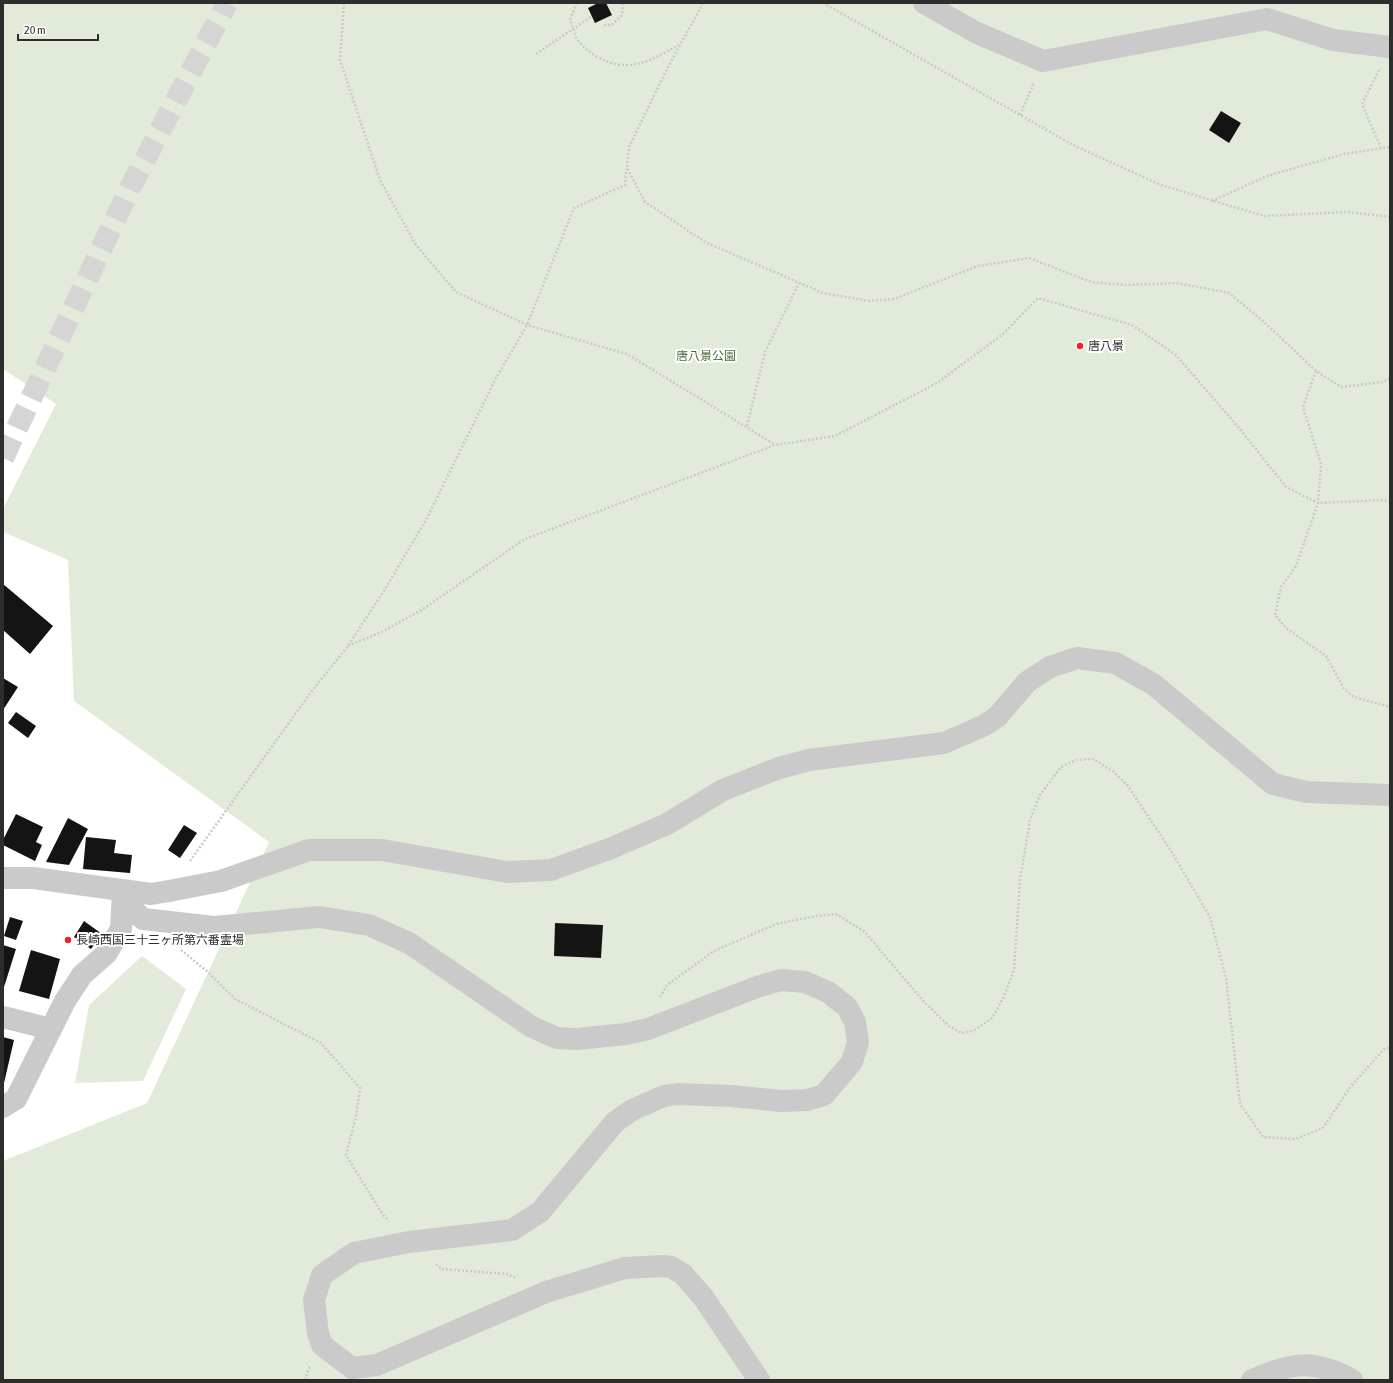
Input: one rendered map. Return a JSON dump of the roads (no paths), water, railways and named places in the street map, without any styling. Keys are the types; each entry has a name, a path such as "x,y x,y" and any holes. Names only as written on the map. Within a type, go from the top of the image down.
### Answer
{"street":[{"path":"924,3 977,33 1044,61 1267,19 1334,40 1390,47"},
{"path":"3,878 33,878 151,894 221,882 309,850 382,850 507,872 550,870 609,849 667,824 723,790 779,768 809,760 944,743 985,725 998,716 1027,682 1050,667 1077,658 1115,663 1153,684 1273,784 1306,792 1390,795"},
{"path":"122,891 132,909 143,919 214,927 319,917 369,925 409,943 532,1027 557,1038 577,1039 626,1034 648,1029 758,986 780,980 805,982 828,992 847,1007 855,1022 858,1042 852,1062 824,1095 807,1100 781,1101 716,1095 677,1094 664,1096 632,1110 615,1122 540,1212 512,1230 409,1242 354,1253 322,1275 314,1300 318,1333 322,1345 352,1368 377,1365 546,1292 625,1268 672,1267 683,1274 703,1297 759,1380"},
{"path":"3,1107 16,1099 65,1001 82,975 106,954 121,929 122,891"},
{"path":"3,1017 51,1029"},
{"path":"1252,1380 1273,1371 1291,1366 1314,1365 1352,1380"}],"tunnel":[{"path":"3,458 130,188 227,3"}],"place":[{"name":"唐八景","path":"1080,346"},
{"name":"長崎西国三十三ヶ所第六番霊場","path":"68,940"}],"park label":[{"name":"唐八景公園","path":"706,356"}]}
